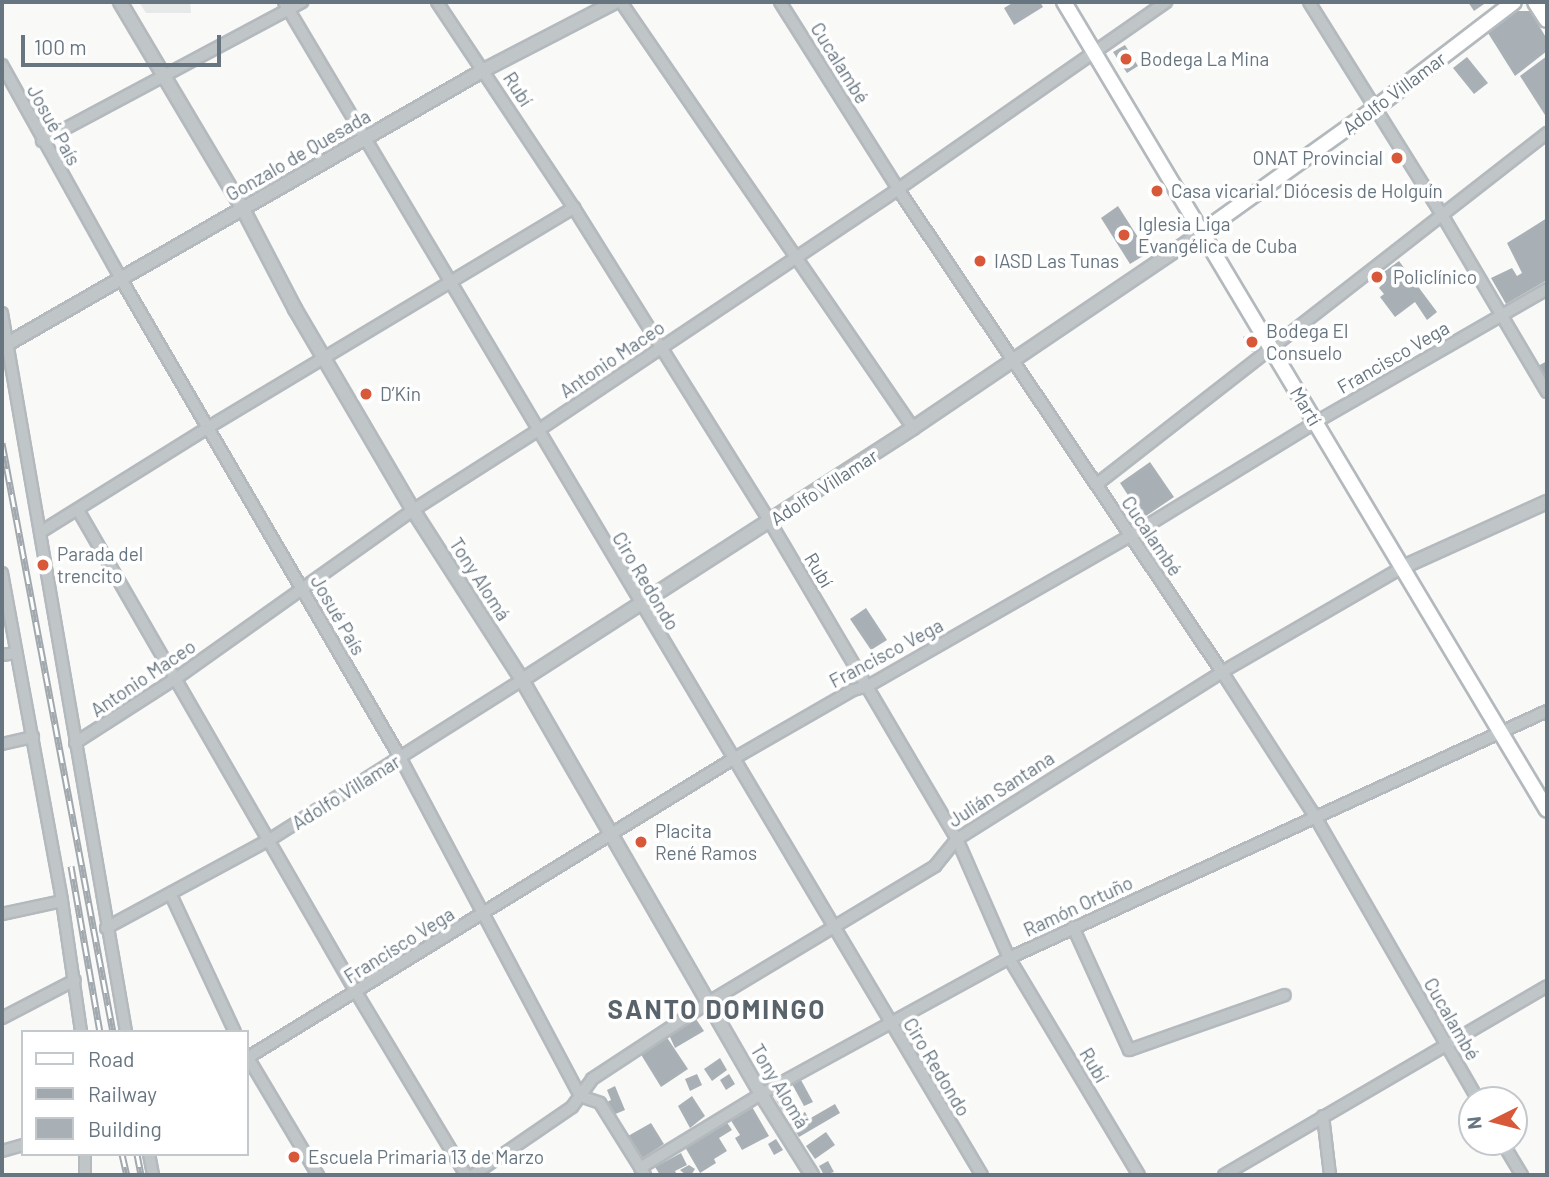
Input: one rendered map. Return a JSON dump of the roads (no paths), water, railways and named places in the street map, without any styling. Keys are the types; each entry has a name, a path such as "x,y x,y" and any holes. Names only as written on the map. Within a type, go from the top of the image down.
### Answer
{"main road":[{"name":"Martí","path":"1064,2 1547,810"},
{"name":"Adolfo Villamar","path":"1202,232 1374,109 1514,2"},
{"path":"1536,2 1547,19"}],"street":[{"name":"Tony Alomá","path":"120,2 243,209 295,309 413,510 522,680 613,833 761,1094 812,1175"},
{"path":"42,141 163,76 286,5 302,2"},
{"name":"Rubí","path":"437,2 574,208 770,522 957,839 1009,958 1139,1175"},
{"name":"Gonzalo de Quesada","path":"5,346 484,70 615,2"},
{"path":"621,2 913,428"},
{"name":"Cucalambé","path":"780,2 898,189 1222,671 1316,818 1470,1086"},
{"name":"Antonio Maceo","path":"75,743 177,677 413,510 537,431 898,189 1166,2"},
{"path":"1309,2 1503,314 1547,392"},
{"name":"Ciro Redondo","path":"286,5 889,1023 982,1175"},
{"name":"Josué País","path":"2,65 121,279 401,759 580,1096 600,1104 643,1172"},
{"path":"1097,484 1273,350 1441,213 1547,133"},
{"path":"42,531 209,427 574,208"},
{"name":"Adolfo Villamar","path":"106,928 171,895 269,839 401,759 913,428 1202,232"},
{"name":"Francisco Vega","path":"248,1056 733,760 1130,536 1316,422 1547,289"},
{"path":"2,313 5,346 42,531 75,743 126,1030"},
{"name":"Julián Santana","path":"473,1175 572,1107 592,1079 709,1002 935,866 957,839 1222,671 1403,567 1547,502"},
{"path":"78,510 177,677 356,992 466,1175"},
{"path":"2,573 62,901 81,1030"},
{"path":"2,655 16,653"},
{"name":"Ramón Ortuño","path":"643,1172 761,1094 1009,958 1547,711"},
{"path":"2,744 33,737"},
{"path":"171,895 234,1030"},
{"path":"2,914 62,901"},
{"path":"1073,927 1129,1050 1285,995"},
{"path":"2,1018 75,980"},
{"path":"1224,1175 1547,986"},
{"path":"248,1059 318,1175"},
{"path":"1323,1116 1330,1175"},
{"path":"2,1151 21,1146"},
{"path":"85,1156 85,1175"},
{"path":"149,1156 153,1175"},
{"path":"1511,1156 1522,1175"}],"railway":[{"path":"2,443 113,1030"},
{"path":"71,866 100,1030"},
{"path":"122,1156 127,1175"},
{"path":"137,1156 141,1175"}],"place":[{"name":"Bodega La Mina","path":"1126,59"},
{"name":"ONAT Provincial","path":"1397,158"},
{"name":"Casa vicarial. Diócesis de Holguín","path":"1157,191"},
{"name":"Iglesia Liga Evangélica de Cuba","path":"1124,235"},
{"name":"IASD Las Tunas","path":"980,261"},
{"name":"Policlínico","path":"1377,277"},
{"name":"Bodega El Consuelo","path":"1252,342"},
{"name":"D’Kin","path":"366,394"},
{"name":"Parada del trencito","path":"43,565"},
{"name":"Placita René Ramos","path":"641,842"},
{"name":"Escuela Primaria 13 de Marzo","path":"294,1157"}],"district":[{"name":"SANTO DOMINGO","path":"717,1009"}]}
